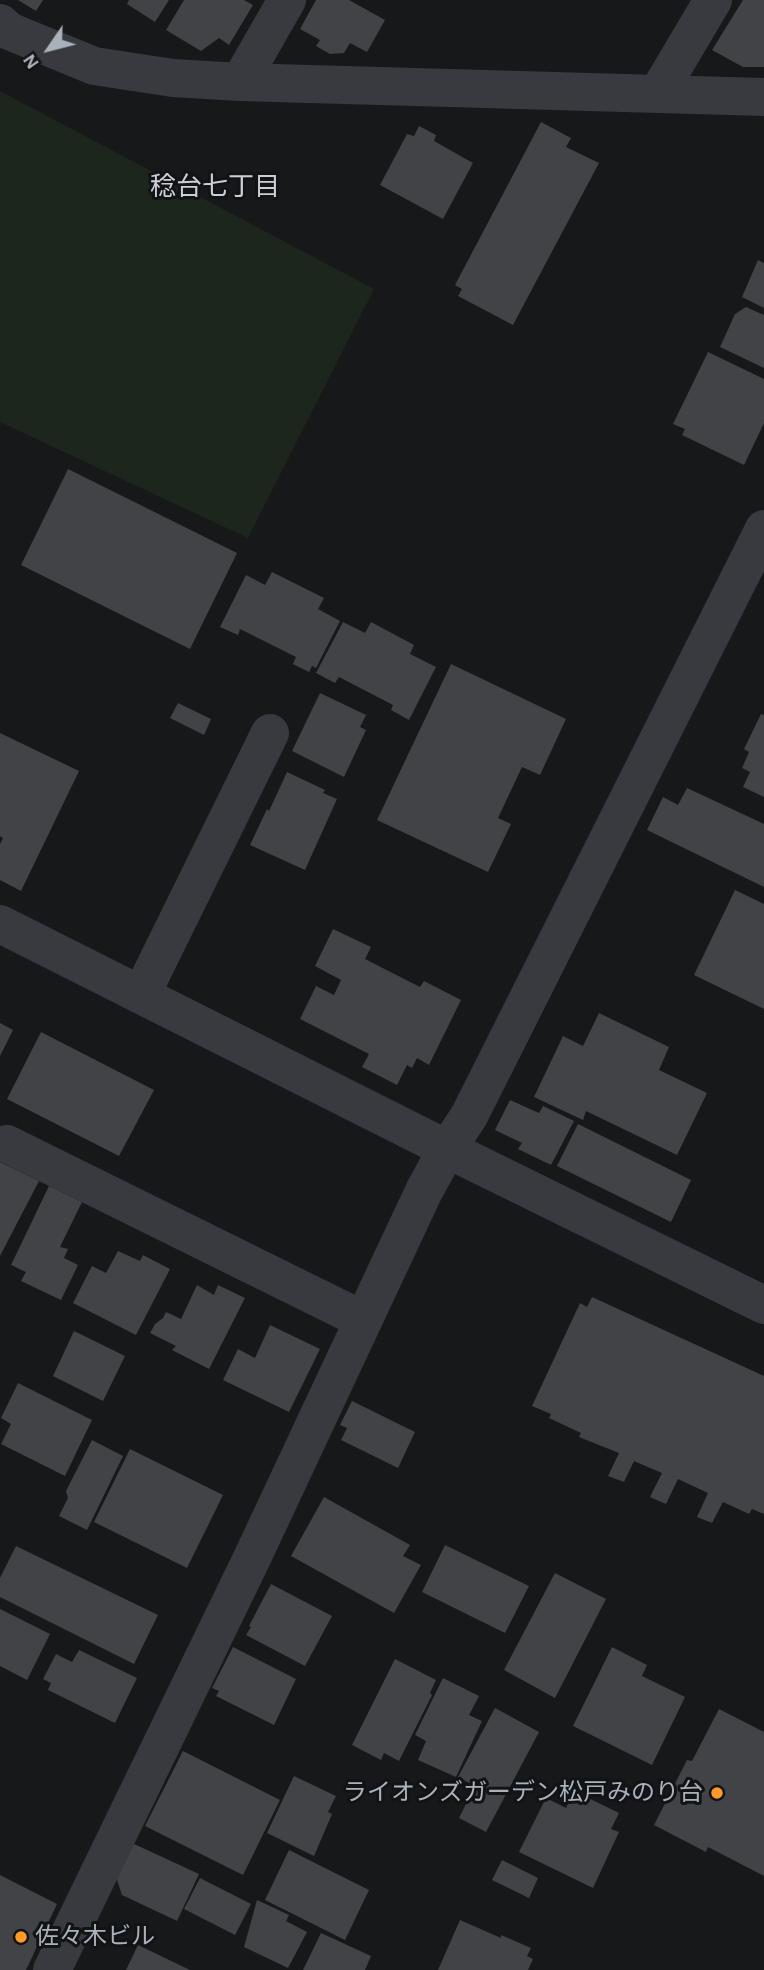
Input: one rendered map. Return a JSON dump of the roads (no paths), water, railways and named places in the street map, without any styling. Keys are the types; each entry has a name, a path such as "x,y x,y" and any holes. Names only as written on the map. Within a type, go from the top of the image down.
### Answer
{"street":[{"path":"240,82 287,0"},
{"path":"658,93 713,0"},
{"path":"3,34 94,66 173,78 764,97"},
{"path":"52,1970 288,1483 424,1191 469,1116 764,529"},
{"path":"141,995 270,733"},
{"path":"0,924 764,1305"},
{"path":"7,1144 363,1320"}],"place":[{"name":"ライオンズガーデン松戸みのり台","path":"717,1793"},
{"name":"佐々木ビル","path":"21,1937"}],"district":[{"name":"稔台七丁目","path":"215,187"}]}
